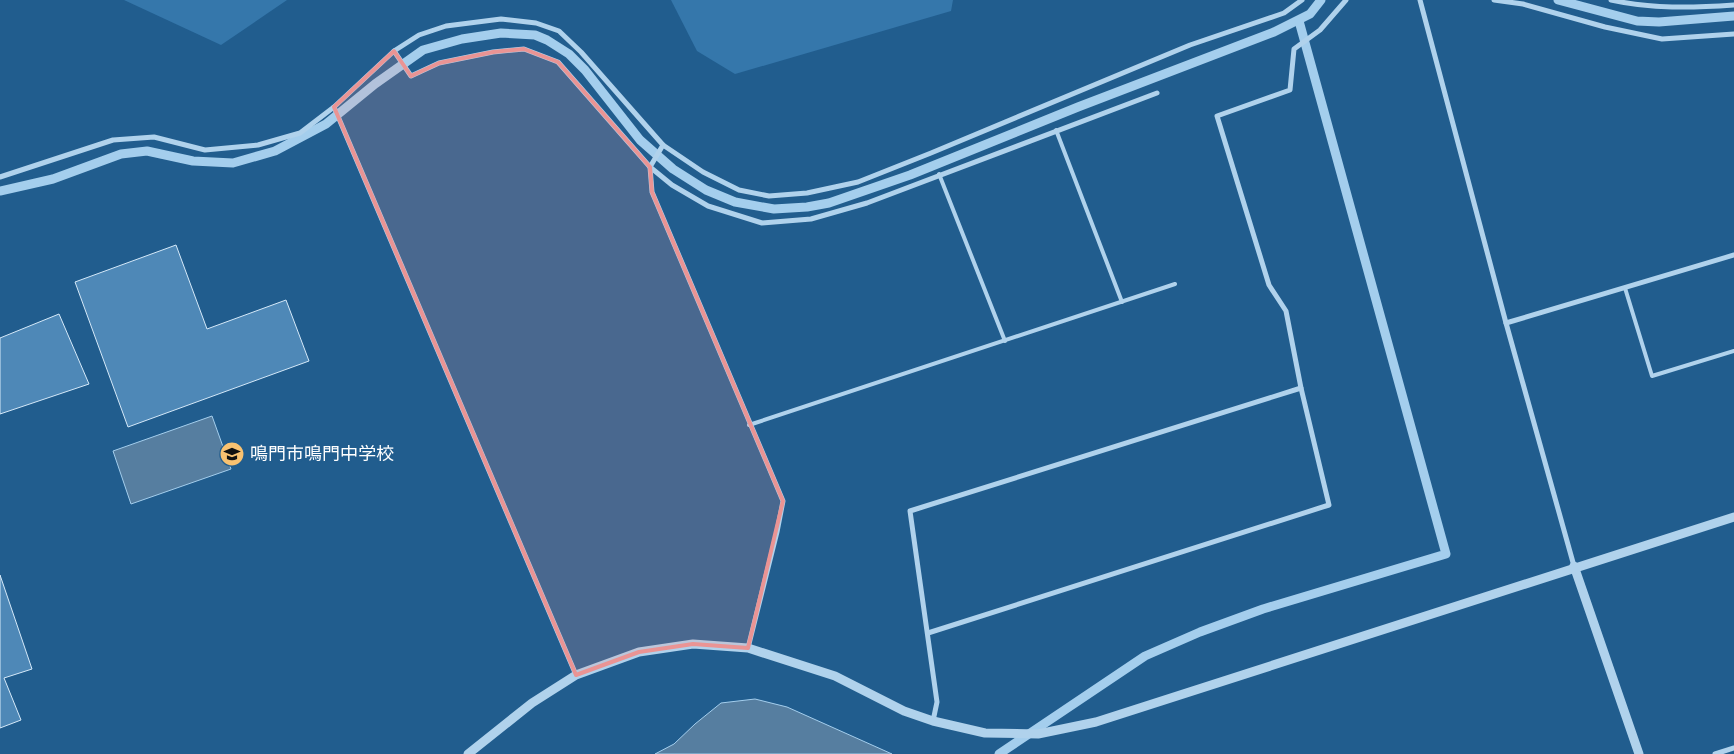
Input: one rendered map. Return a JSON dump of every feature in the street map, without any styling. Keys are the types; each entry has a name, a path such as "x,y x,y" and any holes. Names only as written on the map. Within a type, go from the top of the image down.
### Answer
{"street":[{"path":"0,177 113,140 154,137 205,150 258,145 300,133 334,107 394,51 420,35 455,25 500,19 536,23 559,31 582,52 663,145 703,172 740,190 768,196 815,191 858,182 1190,45 1284,13 1302,0"},
{"path":"928,633 1329,505 1301,388 1286,311 1269,286 1216,116 1290,90 1294,49 1320,30 1346,0"},
{"path":"1420,0 1506,323 1574,566 1639,754"},
{"path":"1494,0 1523,4 1662,39 1734,34"},
{"path":"1610,0 1640,6 1674,9 1734,5"},
{"path":"394,51 411,76 439,63 493,52 524,49 558,62 650,167 672,185 708,206 762,222 820,216 867,203 939,174 1157,93"},
{"path":"334,107 576,675"},
{"path":"663,145 650,167 652,192 749,425 783,501 778,532 748,648"},
{"path":"1506,323 1734,255"},
{"path":"933,721 937,702 910,511 1301,388"},
{"path":"468,754 532,702 576,675 639,652 693,644 748,648 835,676 904,711 933,721 985,733 1038,734 1096,722 1574,566 1734,517"},
{"path":"1715,754 1734,748"}],"lane":[{"path":"1056,130 1122,302"},
{"path":"939,174 1005,341"},
{"path":"749,425 1175,284"},
{"path":"1625,288 1652,376 1734,351"}],"highlighted area":[{"path":"524,49 558,62 650,167 652,192 783,501 748,648 693,644 639,652 576,675 334,107 394,51 411,76 439,63 493,52"}],"shaded area":[{"path":"124,0 287,0 221,45"},
{"path":"671,0 953,0 951,11 735,74 697,51"},
{"path":"212,416 231,469 131,504 113,451"},
{"path":"755,699 787,707 892,754 655,754 674,744 721,703"}],"building":[{"path":"176,245 207,329 286,300 309,361 128,427 75,282"},
{"path":"59,314 89,384 0,414 0,338"},
{"path":"0,575 32,669 4,678 21,720 0,728"}],"waterway":[{"path":"0,191 53,179 121,154 147,151 193,161 233,163 275,151 326,124 375,84 423,50 462,39 501,33 535,35 569,54 585,70 640,140 673,169 706,190 735,202 774,209 807,207 829,203 910,175 1078,107 1274,32 1310,14 1321,0"},
{"path":"1558,0 1637,21 1659,22 1734,16"},
{"path":"999,754 1145,656 1200,632 1263,609 1446,554 1299,21"}],"place":[{"name":"鳴門市鳴門中学校","path":"232,454"}]}
